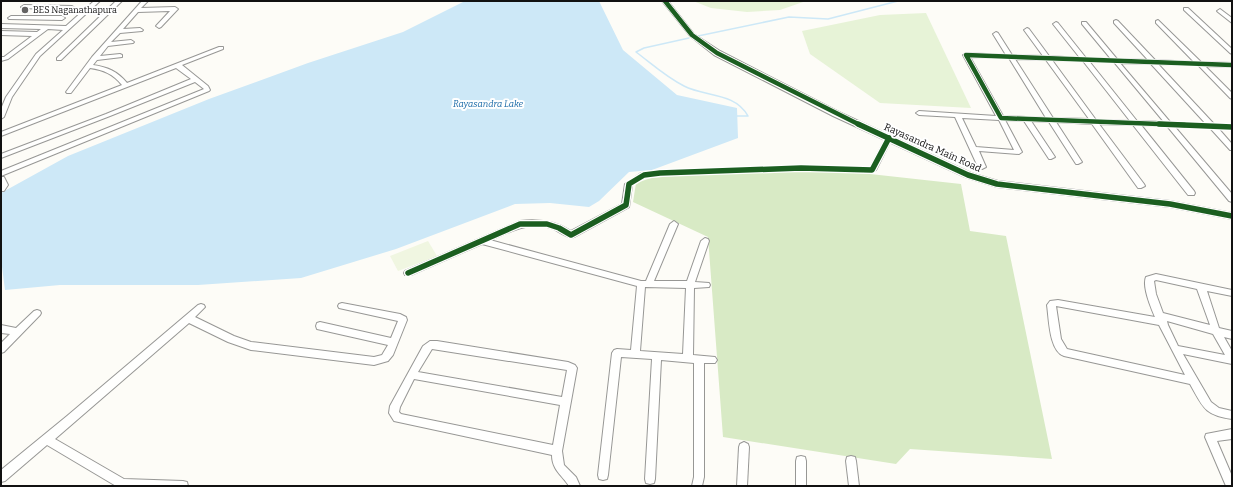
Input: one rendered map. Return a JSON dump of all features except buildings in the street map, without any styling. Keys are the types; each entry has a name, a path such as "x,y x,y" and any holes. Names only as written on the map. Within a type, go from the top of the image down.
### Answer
{"street":[{"path":"32,1 1,26 67,28"},
{"path":"1,116 9,97 38,55 97,1"},
{"path":"59,60 119,1"},
{"path":"69,92 94,58 145,1"},
{"name":"Rayasandra Main Road","path":"665,1 692,35 717,54 829,110 970,176 997,184 1170,204 1232,216"},
{"path":"24,7 72,8"},
{"path":"1186,8 1232,52"},
{"path":"136,10 175,9 159,26"},
{"path":"1220,11 1232,21"},
{"path":"11,18 62,18"},
{"path":"1116,22 1232,148"},
{"path":"1158,22 1232,96"},
{"path":"1084,23 1232,199"},
{"path":"1056,24 1191,194"},
{"path":"1,59 6,58 46,28"},
{"path":"117,31 140,30"},
{"path":"1027,30 1141,186"},
{"path":"1,32 38,34"},
{"path":"996,34 1078,162"},
{"path":"106,44 131,42"},
{"path":"1,134 221,48"},
{"path":"974,150 1019,152 966,55 1232,65"},
{"path":"94,58 120,56"},
{"path":"88,66 105,68 118,75 126,86"},
{"path":"1,174 207,90 206,87 180,66 177,66"},
{"path":"1,156 196,79"},
{"path":"919,113 1001,118 1232,127"},
{"path":"958,116 982,167"},
{"path":"1026,119 1050,157"},
{"path":"408,273 520,224 533,223 557,226 571,235 626,205 629,184 639,177 649,174 801,168 872,170 889,138"},
{"path":"1,179 4,185 1,189"},
{"path":"635,354 645,284 674,224"},
{"path":"697,486 699,477 690,285 705,240"},
{"path":"481,241 645,284 706,285"},
{"path":"1232,293 1156,277 1150,279 1161,319 1207,406 1220,413 1232,415"},
{"path":"1201,287 1216,331 1232,360"},
{"path":"1193,381 1064,352 1058,344 1051,305 1053,303 1058,303 1161,319 1232,335"},
{"path":"188,318 231,339 251,346 374,361 385,358 390,352 403,320 400,318 342,306"},
{"path":"1,477 201,307"},
{"path":"1,349 37,313"},
{"path":"320,326 394,342"},
{"path":"1,329 18,332"},
{"path":"557,451 398,418 394,413 412,375 426,349 430,345 568,366 572,368 557,451 557,461 559,468 575,486"},
{"path":"1176,349 1232,360"},
{"path":"603,476 617,353 712,360"},
{"path":"650,479 657,356"},
{"path":"412,375 566,402"},
{"path":"1231,486 1210,437 1232,434"},
{"path":"46,439 123,484 183,486"},
{"path":"742,486 744,447"},
{"path":"801,461 801,486"},
{"path":"851,461 854,486"}],"green space":[{"path":"693,1 806,1 780,10 747,12 711,8"},
{"path":"926,13 971,108 880,103 810,54 802,31 880,15"},
{"path":"820,171 870,174 961,184 970,231 1006,236 1052,459 910,449 896,464 723,437 708,237 633,202 636,183 651,178 699,174"},
{"path":"428,241 437,256 398,271 390,256"}],"water":[{"name":"Rayasandra Lake","path":"465,1 599,1 623,50 677,95 737,108 738,138 652,170 629,172 599,201 589,207 550,203 515,204 396,249 301,278 198,285 60,285 5,290 1,259 1,193 68,156 209,99 308,63 403,32"}],"waterway":[{"path":"698,36 789,17 828,19 898,1"},
{"path":"689,38 644,48 636,52 677,82 692,89 728,99 742,108 748,116 735,116"}],"cycle path":[{"path":"665,1 692,35 717,53 836,114 968,175 997,184 1170,204 1232,216"},
{"path":"1232,65 966,55 1001,118 1232,127"},
{"path":"408,273 520,224 541,223 553,225 571,235 626,205 629,184 644,175 660,173 801,168 872,170 889,138"}],"place":[{"name":"BES Naganathapura","path":"25,10"}]}
